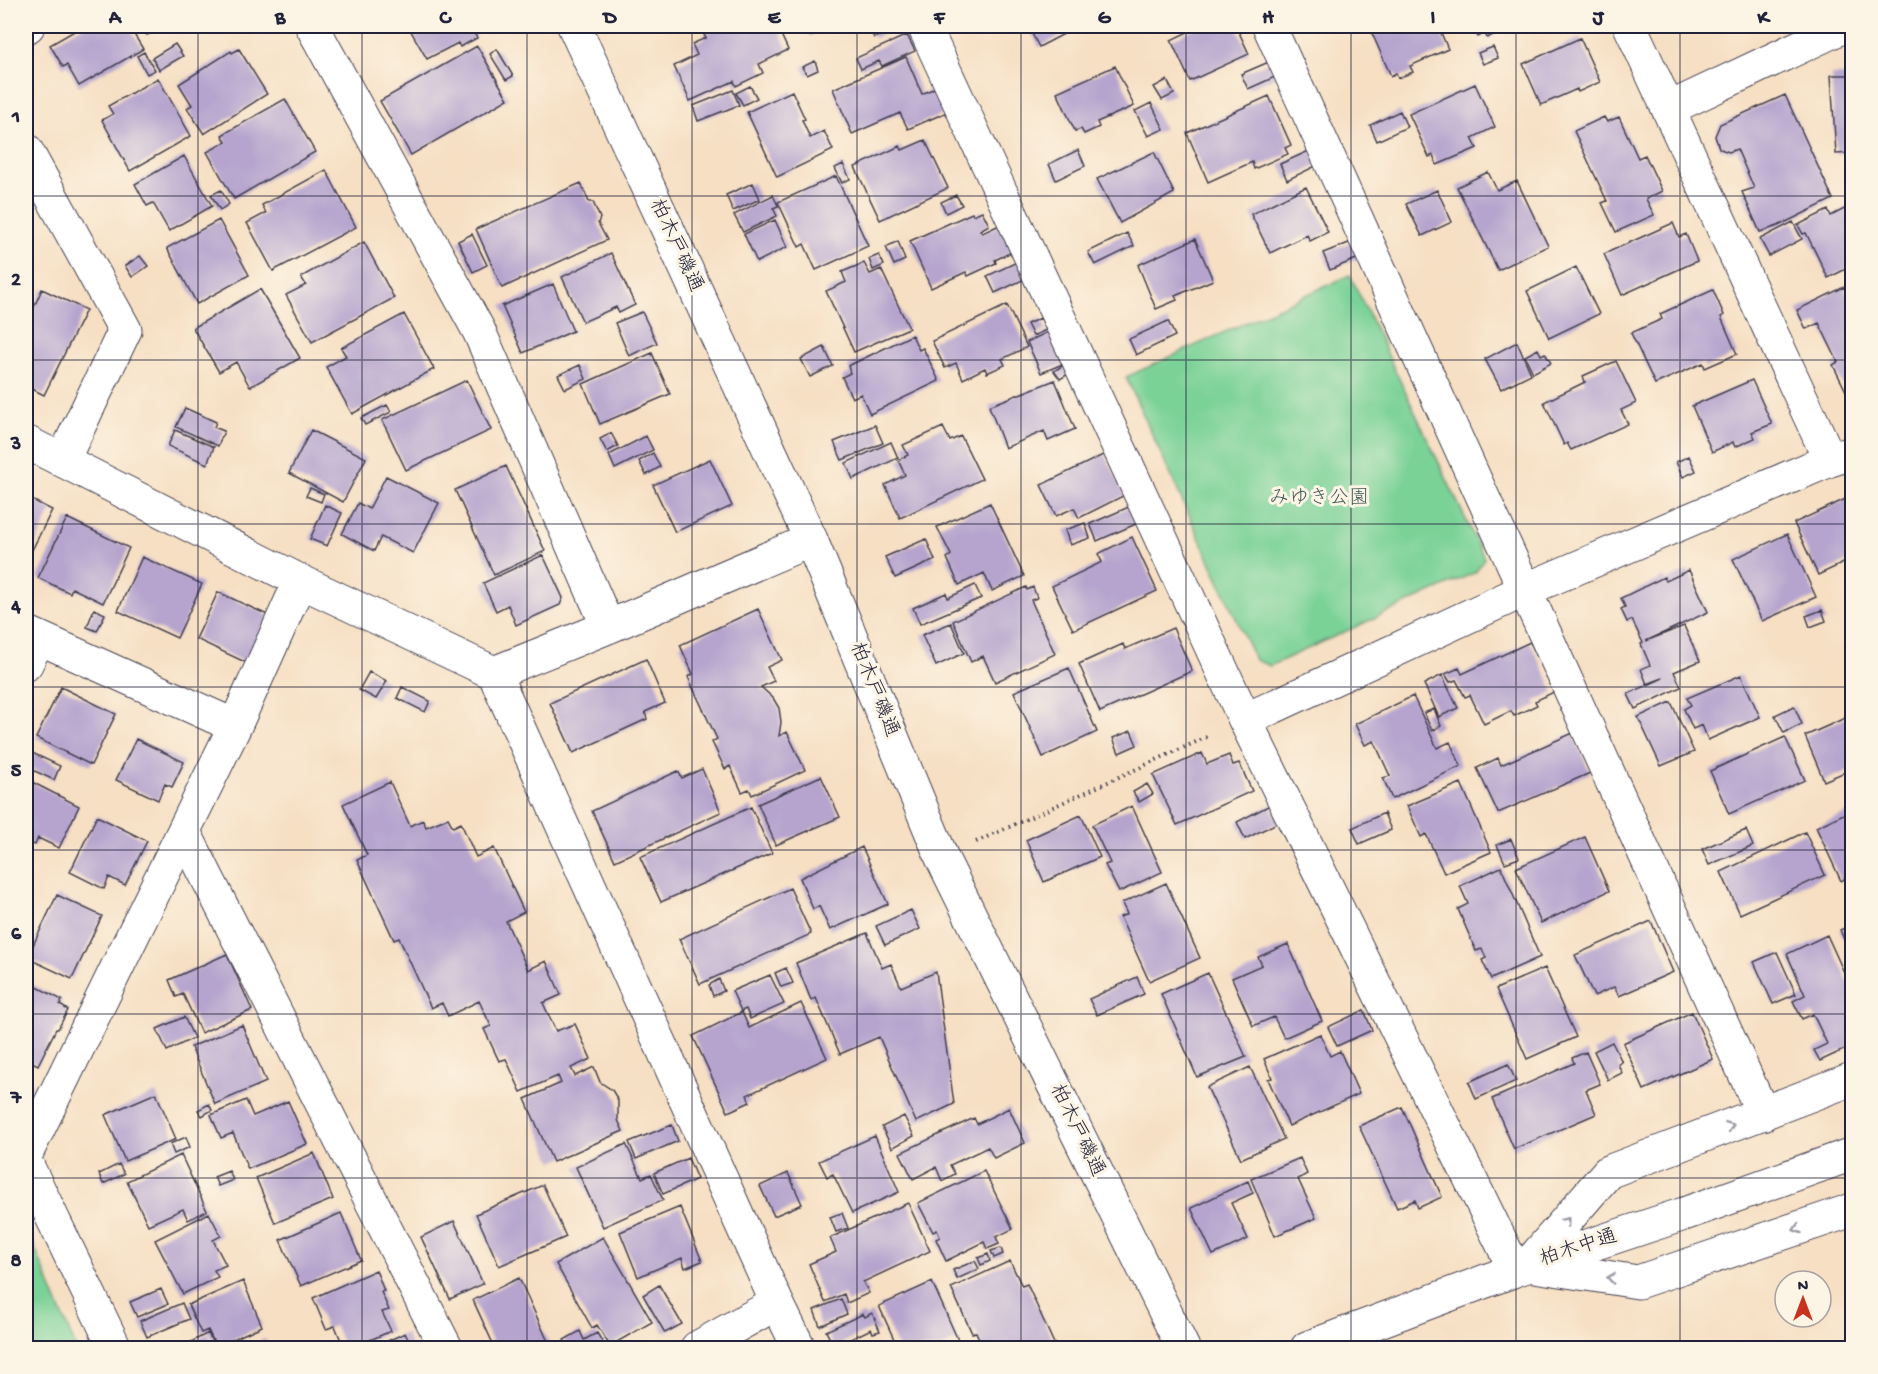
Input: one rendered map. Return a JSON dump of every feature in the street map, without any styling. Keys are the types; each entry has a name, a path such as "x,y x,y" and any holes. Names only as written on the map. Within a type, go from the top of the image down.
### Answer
{"street":[{"path":"312,26 479,331 608,627"},
{"name":"柏木戸磯通","path":"574,26 811,540 942,858 1184,1348"},
{"path":"924,26 1245,720 1522,1268"},
{"path":"1269,26 1763,1114"},
{"path":"1245,720 1525,590 1841,456 1668,109 1630,26"},
{"path":"1668,109 1843,26"},
{"path":"26,150 125,330 63,460"},
{"path":"26,442 300,581 494,672 799,1348"},
{"path":"494,672 608,627 811,540"},
{"path":"26,1154 235,726 300,581"},
{"path":"30,645 235,726"},
{"path":"184,832 446,1348"},
{"path":"1522,1268 1608,1172 1852,1079"},
{"name":"柏木中通","path":"1307,1348 1522,1268 1684,1214 1852,1154"},
{"path":"26,1163 115,1348"},
{"path":"1522,1268 1638,1282 1852,1210"},
{"path":"697,1348 777,1303"}],"path":[{"path":"942,858 1245,720"}],"green space":[{"name":"みゆき公園","path":"1350,275 1484,558 1476,572 1270,666 1255,660 1126,377"},
{"path":"27,1229 76,1348 26,1348"}],"building":[{"path":"83,26 129,26 143,49 79,86 67,65 63,67 50,45"},
{"path":"141,26 163,26 147,35"},
{"path":"408,26 488,26 474,33 477,38 460,47 458,43 427,59"},
{"path":"724,26 777,26 788,50 759,64 763,73 736,86 734,81 690,101 674,66 697,55 692,44 706,38 704,35"},
{"path":"805,26 832,26 810,36"},
{"path":"868,26 900,26 874,38"},
{"path":"1028,26 1079,26 1039,47"},
{"path":"1200,26 1236,26 1249,54 1190,81 1171,40"},
{"path":"1384,26 1438,26 1448,49 1410,66 1413,72 1398,78 1396,73 1391,76 1371,31"},
{"path":"1473,26 1511,26 1487,38 1485,33 1478,37"},
{"path":"907,35 915,51 882,66 879,61 861,69 856,58"},
{"path":"1580,38 1600,82 1578,92 1577,89 1541,105 1523,64"},
{"path":"175,44 183,56 159,70 152,58"},
{"path":"477,46 508,99 411,155 380,101"},
{"path":"1493,47 1498,58 1483,64 1478,53"},
{"path":"239,49 267,94 204,134 187,108 192,105 179,84 231,51 232,53"},
{"path":"497,49 513,76 506,80 490,54"},
{"path":"144,52 155,70 147,74 137,56"},
{"path":"906,57 922,94 943,84 954,109 908,129 900,113 852,134 833,89"},
{"path":"815,61 818,70 807,75 802,67"},
{"path":"1271,61 1277,76 1248,89 1241,74"},
{"path":"1115,66 1134,106 1097,122 1099,127 1084,134 1081,129 1075,131 1057,92"},
{"path":"1831,75 1852,75 1852,153 1836,154"},
{"path":"158,78 191,136 130,171 102,120 113,114 108,106"},
{"path":"1167,80 1174,94 1162,100 1154,87"},
{"path":"1475,84 1495,127 1472,138 1477,148 1437,165 1433,155 1429,157 1409,114"},
{"path":"750,86 757,98 743,105 736,93"},
{"path":"733,90 739,105 698,121 693,106"},
{"path":"792,91 805,119 802,120 810,138 824,131 833,150 777,177 747,112"},
{"path":"1785,95 1833,199 1778,226 1760,232 1742,192 1754,188 1737,149 1729,152 1719,148 1715,136 1720,124"},
{"path":"1269,96 1291,145 1285,148 1288,154 1254,169 1252,162 1208,182 1187,133"},
{"path":"285,99 315,152 234,199 207,152 226,142 222,135"},
{"path":"1151,103 1164,129 1148,136 1135,111"},
{"path":"1400,111 1407,127 1377,141 1370,125"},
{"path":"1604,117 1607,122 1619,117 1638,158 1645,155 1662,191 1646,199 1654,215 1616,232 1602,203 1607,201 1574,131"},
{"path":"925,140 948,188 880,220 855,167 900,146 902,150"},
{"path":"1078,150 1085,166 1056,180 1049,164"},
{"path":"1311,150 1318,165 1287,180 1280,164"},
{"path":"1154,152 1174,193 1120,223 1097,179"},
{"path":"184,156 212,206 169,231 153,203 147,206 135,184"},
{"path":"843,164 850,179 842,183 835,168"},
{"path":"326,170 356,227 273,271 247,223 266,213 262,205"},
{"path":"1488,172 1497,190 1517,181 1548,246 1498,270 1457,187"},
{"path":"836,176 868,246 816,270 804,244 799,247 778,202"},
{"path":"581,183 589,202 593,202 600,218 598,223 607,240 502,288 476,229"},
{"path":"753,183 760,199 733,211 726,195"},
{"path":"1306,187 1328,232 1310,241 1307,235 1270,253 1251,214"},
{"path":"221,190 229,204 220,210 211,195"},
{"path":"1437,190 1452,222 1422,236 1406,204"},
{"path":"773,195 778,206 773,208 777,216 743,232 734,215"},
{"path":"956,195 962,205 946,213 941,202"},
{"path":"1852,205 1852,266 1828,278 1806,233 1803,234 1798,225 1828,210 1831,216"},
{"path":"982,211 989,225 980,230 982,233 1004,223 1016,250 995,260 996,263 968,276 966,272 931,288 910,241 972,213 973,215"},
{"path":"219,220 249,275 197,304 167,248"},
{"path":"775,220 787,247 757,262 744,234"},
{"path":"1793,222 1802,239 1769,256 1760,239"},
{"path":"1673,223 1679,237 1686,234 1697,261 1622,295 1604,254"},
{"path":"1127,233 1134,246 1095,265 1088,252"},
{"path":"472,234 487,265 473,272 458,241"},
{"path":"1195,239 1213,280 1175,296 1177,300 1156,309 1138,265"},
{"path":"898,241 905,260 894,265 886,247"},
{"path":"1354,241 1361,257 1330,270 1323,253"},
{"path":"364,242 394,298 312,342 286,295 306,285 301,277"},
{"path":"611,253 635,305 619,313 616,307 583,322 562,277"},
{"path":"879,255 884,265 873,270 869,259"},
{"path":"140,256 148,266 132,277 125,266"},
{"path":"1019,261 1027,278 995,293 987,276"},
{"path":"864,263 870,274 881,269 909,328 854,352 826,291 846,282 842,272"},
{"path":"1576,267 1599,314 1549,338 1527,291"},
{"path":"553,284 573,331 523,353 502,306"},
{"path":"1844,287 1852,305 1852,393 1848,395 1833,365 1838,362 1819,323 1806,329 1797,310"},
{"path":"42,289 86,310 44,395 26,386 26,304 34,307"},
{"path":"260,289 300,358 250,387 236,362 219,372 193,328"},
{"path":"1713,290 1724,315 1721,317 1737,354 1705,368 1703,363 1655,384 1631,333 1662,319 1660,314"},
{"path":"1007,305 1027,347 1002,359 1005,365 987,373 985,368 963,379 956,363 945,368 932,341"},
{"path":"642,312 657,343 629,356 615,323"},
{"path":"404,314 434,369 352,414 326,367 346,356 341,348"},
{"path":"1041,318 1046,330 1033,336 1027,324"},
{"path":"1168,321 1175,336 1136,355 1129,339"},
{"path":"1056,328 1070,361 1041,373 1027,342"},
{"path":"912,335 919,350 923,348 939,381 870,414 861,394 852,398 842,377 850,373 848,366"},
{"path":"1517,342 1531,374 1501,389 1485,359"},
{"path":"824,347 833,366 810,377 801,359"},
{"path":"1538,349 1541,355 1545,353 1551,363 1533,373 1525,356"},
{"path":"652,353 670,394 600,424 583,384"},
{"path":"1616,361 1636,403 1621,410 1628,424 1571,450 1567,443 1564,445 1544,402 1585,382 1583,376"},
{"path":"1067,363 1072,372 1060,379 1054,371"},
{"path":"580,365 586,379 565,389 558,375"},
{"path":"467,380 491,430 406,470 382,420"},
{"path":"1055,380 1075,429 1048,441 1044,431 1005,448 989,406"},
{"path":"1752,380 1772,424 1752,432 1755,438 1735,447 1733,442 1712,452 1692,406"},
{"path":"387,405 391,412 365,425 361,418"},
{"path":"185,408 216,422 214,427 224,431 218,446 176,427"},
{"path":"875,425 883,443 842,460 834,442"},
{"path":"943,427 950,441 961,436 982,479 900,518 885,485 905,475 898,460 908,455 903,445"},
{"path":"175,430 214,447 207,464 168,446"},
{"path":"311,430 366,458 343,502 289,473"},
{"path":"611,433 618,446 607,452 600,439"},
{"path":"646,436 653,450 615,469 609,455"},
{"path":"891,442 898,458 853,479 846,463"},
{"path":"653,453 660,467 646,475 639,461"},
{"path":"1105,454 1125,495 1079,518 1074,508 1056,516 1041,485"},
{"path":"1689,456 1696,471 1683,477 1676,462"},
{"path":"710,459 732,506 675,532 653,485"},
{"path":"506,466 545,551 494,575 455,490"},
{"path":"386,476 439,503 413,553 381,537 374,551 342,534 358,503 369,509"},
{"path":"310,488 324,494 321,502 306,496"},
{"path":"1852,496 1852,559 1818,575 1794,523"},
{"path":"26,497 52,510 28,558 26,557"},
{"path":"990,503 1024,576 992,591 984,573 959,585 947,558 951,555 937,527"},
{"path":"325,505 342,513 327,546 310,539"},
{"path":"1131,506 1138,523 1097,541 1090,524"},
{"path":"67,518 129,548 103,603 72,588 70,593 38,578"},
{"path":"1085,523 1090,538 1070,545 1065,530"},
{"path":"1787,534 1816,597 1762,621 1733,559"},
{"path":"1132,537 1157,591 1073,630 1052,586 1102,562 1098,554"},
{"path":"926,539 935,560 895,578 885,557"},
{"path":"543,555 563,598 560,605 516,625 508,605 496,611 483,583"},
{"path":"142,557 202,584 177,638 118,611"},
{"path":"1689,570 1708,612 1646,641 1684,626 1700,661 1674,672 1681,687 1635,709 1628,694 1663,678 1647,684 1641,669 1650,665 1632,620 1627,622 1621,609 1625,607 1621,598 1664,577 1666,581"},
{"path":"975,585 981,598 920,624 913,608 946,593 948,598"},
{"path":"1026,587 1027,590 1033,587 1037,598 1031,600 1055,654 995,682 983,656 971,662 953,621"},
{"path":"218,592 272,617 249,664 196,639"},
{"path":"94,609 105,614 97,631 87,627"},
{"path":"758,609 782,660 767,667 774,681 761,687 773,698 779,708 781,722 779,736 787,732 805,770 752,795 749,789 742,792 730,766 725,769 712,742 717,739 688,677 693,674 680,645"},
{"path":"1822,610 1826,621 1810,627 1806,616"},
{"path":"951,623 964,653 936,666 922,635"},
{"path":"1173,628 1192,671 1100,712 1079,664 1123,644 1125,649"},
{"path":"1530,642 1554,692 1535,701 1537,705 1514,716 1511,711 1484,724 1470,695 1465,697 1456,680 1450,682 1445,674 1459,668 1462,674"},
{"path":"646,659 665,703 645,712 647,719 573,753 550,703"},
{"path":"1069,668 1097,732 1043,757 1014,692"},
{"path":"369,672 387,681 376,699 359,690"},
{"path":"1442,675 1458,708 1439,717 1424,684"},
{"path":"1741,675 1760,717 1708,740 1702,725 1693,729 1684,709 1691,705 1687,698"},
{"path":"61,687 116,714 91,765 36,738"},
{"path":"402,687 430,701 425,712 397,698"},
{"path":"1413,696 1437,748 1450,742 1461,766 1392,799 1383,778 1390,776 1374,741 1365,745 1355,724"},
{"path":"1671,702 1694,752 1661,766 1638,717"},
{"path":"1794,706 1802,724 1784,733 1775,715"},
{"path":"1434,709 1441,726 1432,731 1424,713"},
{"path":"1852,715 1852,769 1824,781 1805,736"},
{"path":"1131,731 1137,745 1119,753 1113,738"},
{"path":"1573,733 1590,773 1498,813 1477,768 1498,758 1501,765"},
{"path":"1785,737 1805,780 1729,814 1710,771"},
{"path":"136,739 184,762 172,787 165,784 158,800 116,780"},
{"path":"26,750 60,766 54,780 26,767"},
{"path":"1202,753 1207,764 1229,755 1233,765 1239,763 1252,791 1177,825 1153,775"},
{"path":"702,769 721,812 615,861 592,811 678,771 682,778"},
{"path":"821,776 840,817 776,845 758,804"},
{"path":"26,779 79,806 59,848 38,838 35,845 26,841"},
{"path":"390,782 410,826 423,820 426,827 448,818 453,827 461,823 476,857 494,848 524,912 506,921 528,970 546,961 561,995 543,1003 556,1031 575,1024 591,1059 571,1068 575,1076 594,1067 600,1082 612,1090 618,1100 618,1120 623,1131 553,1162 525,1099 561,1083 558,1076 521,1092 506,1059 499,1061 484,1029 491,1026 479,1001 448,1016 442,1003 431,1008 399,938 394,940 357,860 367,855 343,804"},
{"path":"1461,783 1491,852 1444,873 1426,834 1421,837 1407,806"},
{"path":"1147,784 1153,794 1139,802 1133,792"},
{"path":"1270,805 1279,822 1245,839 1237,822"},
{"path":"1132,806 1162,872 1119,892 1105,865 1110,863 1092,825"},
{"path":"751,807 772,853 661,902 640,857"},
{"path":"1852,810 1852,875 1841,881 1816,827"},
{"path":"1384,813 1391,830 1359,844 1352,828"},
{"path":"1081,815 1100,857 1044,882 1026,840"},
{"path":"97,816 147,841 125,885 109,877 104,889 70,872"},
{"path":"1746,830 1753,846 1709,865 1702,849"},
{"path":"1805,832 1825,875 1740,914 1721,872"},
{"path":"1585,837 1609,891 1541,923 1516,868"},
{"path":"1511,839 1519,858 1505,863 1497,845"},
{"path":"862,847 888,904 830,930 819,906 813,909 800,878"},
{"path":"1501,867 1540,957 1491,979 1482,960 1486,958 1482,949 1476,951 1458,909 1468,904 1460,886"},
{"path":"1166,883 1200,958 1149,981 1120,917 1127,914 1122,903"},
{"path":"790,888 811,934 700,984 679,939"},
{"path":"57,895 102,916 72,979 27,958"},
{"path":"911,910 920,929 885,945 876,926"},
{"path":"1651,921 1673,972 1619,996 1614,987 1594,996 1575,955"},
{"path":"1852,925 1852,958 1840,930"},
{"path":"867,933 882,968 891,964 901,987 936,972 954,1104 916,1122 879,1037 840,1054 816,998 811,1000 796,963"},
{"path":"1827,935 1852,990 1852,1046 1820,1061 1814,1050 1827,1044 1813,1014 1802,1019 1793,1001 1805,995 1787,954"},
{"path":"1288,944 1322,1021 1284,1038 1274,1017 1253,1026 1232,978 1262,965 1258,957"},
{"path":"1777,952 1796,994 1773,1004 1754,962"},
{"path":"227,954 252,1010 201,1033 183,994 176,997 169,980"},
{"path":"786,968 793,983 781,987 775,973"},
{"path":"1545,968 1576,1037 1527,1059 1496,989"},
{"path":"1208,973 1246,1057 1197,1077 1161,994"},
{"path":"770,975 784,1004 750,1019 746,1009 741,1011 732,991"},
{"path":"1137,977 1144,994 1097,1015 1089,999"},
{"path":"719,979 724,991 713,996 709,985"},
{"path":"26,981 62,1000 60,1005 68,1010 38,1065 26,1059"},
{"path":"801,1003 827,1058 747,1095 750,1102 728,1112 693,1036 742,1012 749,1028"},
{"path":"1364,1010 1372,1030 1337,1046 1328,1027"},
{"path":"1692,1012 1713,1059 1644,1090 1623,1043"},
{"path":"184,1017 194,1038 167,1051 157,1029"},
{"path":"242,1025 266,1082 215,1104 191,1047"},
{"path":"1320,1034 1330,1056 1340,1051 1359,1094 1289,1126 1268,1079 1272,1078 1264,1059"},
{"path":"1612,1042 1622,1062 1618,1064 1622,1073 1608,1080 1594,1051"},
{"path":"1586,1052 1600,1084 1586,1090 1596,1114 1514,1149 1492,1099 1574,1063 1572,1058"},
{"path":"1508,1064 1516,1081 1476,1099 1469,1082"},
{"path":"1250,1067 1284,1139 1241,1159 1207,1087"},
{"path":"26,1083 32,1085 26,1099"},
{"path":"156,1093 176,1139 125,1161 105,1115"},
{"path":"246,1100 253,1116 288,1101 307,1144 248,1169 233,1133 221,1138 211,1115"},
{"path":"209,1104 212,1110 202,1116 198,1110"},
{"path":"1402,1107 1442,1197 1418,1208 1415,1200 1397,1208 1359,1126"},
{"path":"1009,1108 1025,1143 994,1158 988,1147 950,1165 955,1174 942,1181 936,1167 913,1179 900,1153 974,1118 977,1124"},
{"path":"904,1116 914,1136 892,1148 882,1127"},
{"path":"672,1125 678,1141 636,1159 629,1142"},
{"path":"875,1136 899,1192 852,1213 833,1174 827,1177 819,1161"},
{"path":"186,1137 190,1147 174,1154 170,1144"},
{"path":"626,1144 642,1178 651,1174 663,1200 603,1227 576,1167"},
{"path":"314,1153 333,1199 275,1223 256,1178"},
{"path":"181,1155 207,1211 188,1220 183,1209 148,1225 127,1181"},
{"path":"688,1158 697,1179 663,1194 654,1173"},
{"path":"1300,1158 1307,1174 1298,1179 1316,1218 1275,1236 1251,1179"},
{"path":"119,1164 124,1174 103,1184 99,1174"},
{"path":"229,1171 233,1180 218,1186 214,1177"},
{"path":"984,1171 1013,1229 996,1237 999,1244 987,1249 984,1242 946,1261 936,1239 940,1237 937,1230 933,1232 918,1203"},
{"path":"788,1173 802,1204 774,1216 760,1186"},
{"path":"1248,1181 1253,1193 1231,1203 1248,1239 1213,1255 1191,1208"},
{"path":"543,1185 566,1237 499,1266 476,1214"},
{"path":"908,1203 930,1251 863,1282 869,1293 847,1303 844,1294 825,1302 809,1264 836,1252 830,1238"},
{"path":"680,1207 702,1261 685,1268 682,1258 638,1277 620,1232"},
{"path":"209,1213 221,1236 213,1240 226,1265 214,1270 218,1277 183,1294 155,1240"},
{"path":"341,1213 361,1260 301,1286 280,1240"},
{"path":"842,1213 848,1228 836,1232 830,1217"},
{"path":"454,1221 483,1284 450,1299 421,1237"},
{"path":"603,1237 652,1322 610,1346 597,1325 592,1328 556,1264"},
{"path":"1001,1248 1003,1254 994,1258 991,1251"},
{"path":"988,1254 990,1261 981,1265 978,1258"},
{"path":"975,1261 979,1269 957,1279 953,1270"},
{"path":"1010,1261 1022,1286 1027,1284 1056,1348 983,1348 976,1332 972,1333 951,1288"},
{"path":"376,1270 384,1291 381,1292 389,1310 382,1312 391,1331 351,1348 344,1348 335,1326 326,1329 313,1298"},
{"path":"519,1278 551,1348 495,1348 473,1300"},
{"path":"243,1281 262,1326 216,1347 208,1330 201,1333 188,1305"},
{"path":"932,1282 958,1340 940,1348 898,1348 879,1306"},
{"path":"659,1285 682,1324 665,1333 643,1295"},
{"path":"161,1289 168,1304 137,1317 130,1302"},
{"path":"841,1299 847,1314 820,1326 814,1310"},
{"path":"182,1303 189,1319 147,1337 140,1321"},
{"path":"872,1313 880,1331 873,1333 871,1329 834,1347 826,1331 863,1314 865,1317"},
{"path":"580,1331 584,1340 597,1333 606,1348 569,1348 564,1340"},
{"path":"208,1333 214,1346 195,1348 191,1342"},
{"path":"405,1333 412,1348 372,1348"},
{"path":"1852,1337 1852,1348 1833,1348 1831,1344"},
{"path":"265,1339 269,1348 243,1348"}]}
